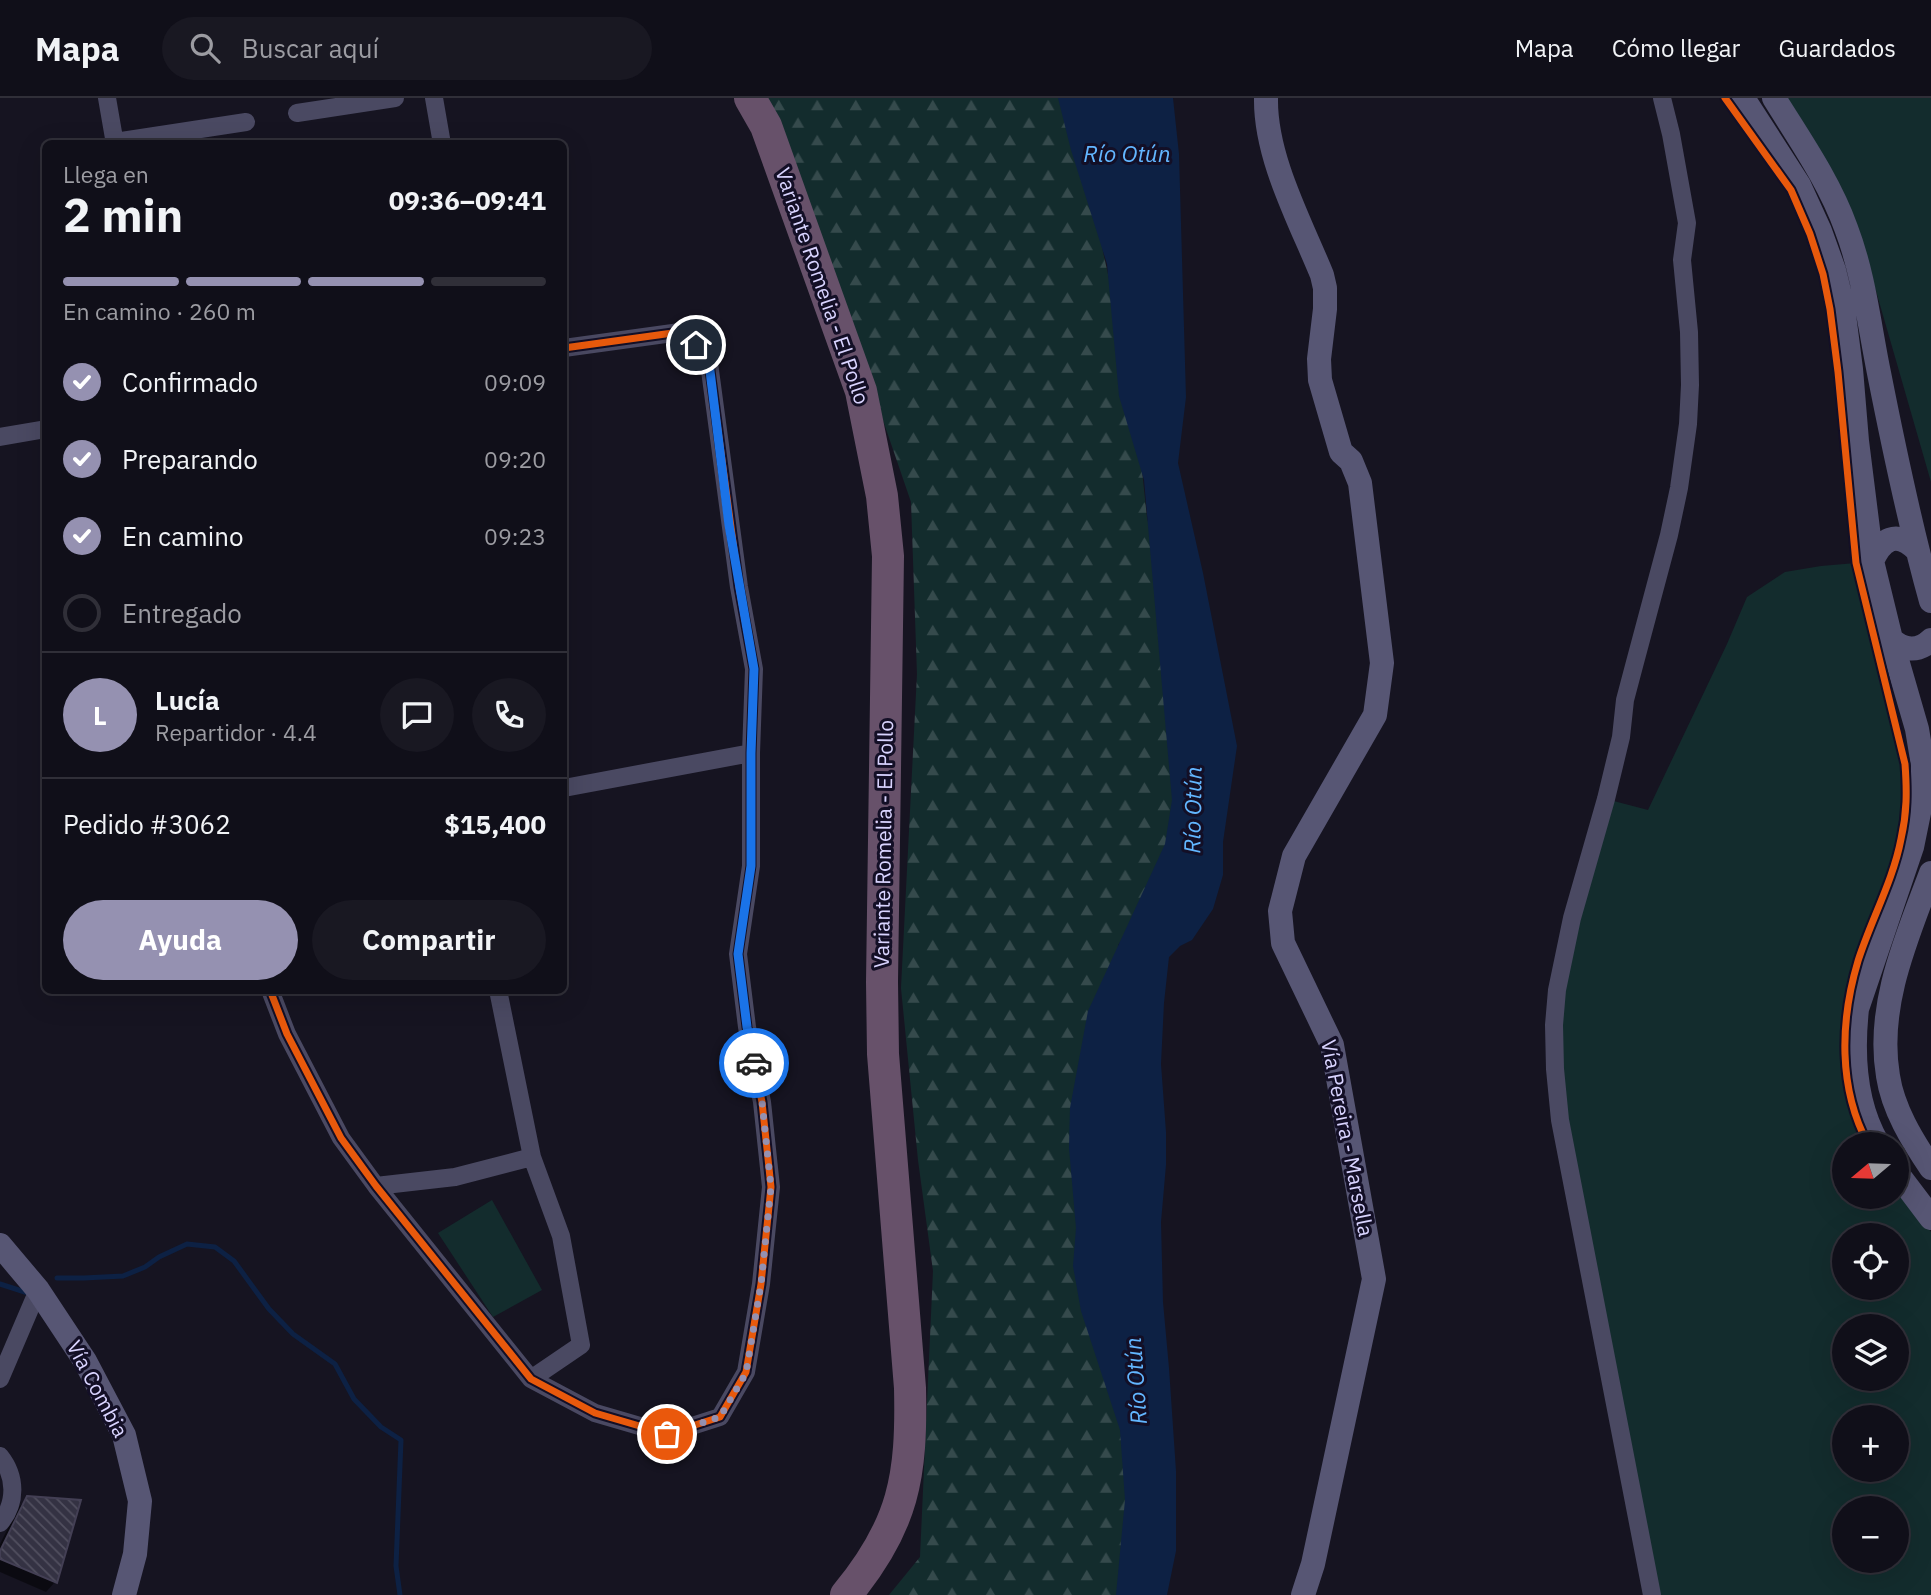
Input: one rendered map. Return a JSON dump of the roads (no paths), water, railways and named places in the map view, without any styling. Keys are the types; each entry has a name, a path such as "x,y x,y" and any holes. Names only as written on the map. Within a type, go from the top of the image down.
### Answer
{"highway":[{"name":"Variante Romelia - El Pollo","path":"750,98 766,126 861,391 882,496 888,556 883,1054 909,1375 911,1436 898,1511 884,1541 846,1595"}],"main road":[{"name":"Vía Pereira - Marsella","path":"1266,98 1266,113 1279,173 1325,288 1319,359 1320,380 1342,452 1350,461 1360,483 1382,663 1375,715 1294,856 1280,911 1283,943 1332,1045 1374,1279 1313,1564 1303,1595"},
{"path":"1743,98 1799,185 1821,231 1834,270 1843,307 1872,561 1917,729 1923,765 1922,798 1912,847 1857,1009 1854,1061 1858,1090 1873,1132"},
{"path":"1774,98 1820,171 1846,225 1857,261 1916,549 1931,601"},
{"path":"1872,561 1879,547 1892,539 1909,542 1916,549"},
{"path":"1891,639 1905,648 1912,649 1920,648 1931,640"},
{"path":"1931,873 1894,978 1886,1023 1885,1052 1894,1100 1913,1140 1931,1168"},
{"path":"1909,1189 1931,1218"},
{"name":"Vía Combia","path":"0,1245 37,1290 85,1361 124,1435 140,1502 135,1554 124,1595"}],"street":[{"path":"107,98 114,140"},
{"path":"298,113 395,98"},
{"path":"434,98 441,140"},
{"path":"1652,1595 1560,1120 1554,1025 1557,990 1572,918 1618,749 1625,700 1669,535 1685,445 1690,385 1689,332 1682,260 1687,223 1662,98"},
{"path":"134,140 246,122"},
{"path":"272,994 287,1034 341,1138 376,1186 531,1379 595,1413 667,1434 720,1417 746,1373 761,1284 771,1187 762,1102 747,1027 738,954 751,866 754,669 733,551 709,363 696,345 680,332 567,348"},
{"path":"0,437 42,430"},
{"path":"567,787 751,753"},
{"path":"499,994 532,1157 561,1236 581,1345 531,1379"},
{"path":"376,1186 455,1177 532,1157"},
{"path":"0,1379 37,1290"},
{"path":"0,1455 10,1473 13,1489 10,1506 0,1523"}],"water":[{"name":"Río Otún","path":"1058,98 1173,98 1179,154 1186,397 1178,463 1237,746 1223,842 1223,875 1213,909 1192,940 1180,946 1169,957 1164,1003 1161,1064 1166,1132 1161,1222 1163,1302 1176,1471 1176,1551 1167,1595 1116,1595 1125,1500 1120,1430 1081,1311 1073,1266 1076,1228 1069,1148 1070,1108 1088,1011 1165,844 1172,800 1144,480 1119,396 1107,264 1071,150"}],"waterway":[{"path":"57,1278 123,1276 187,1244 215,1247 234,1261 269,1309 293,1334 335,1364 354,1399 381,1427 401,1440 396,1566 400,1595"},
{"path":"0,1284 28,1293"}]}
